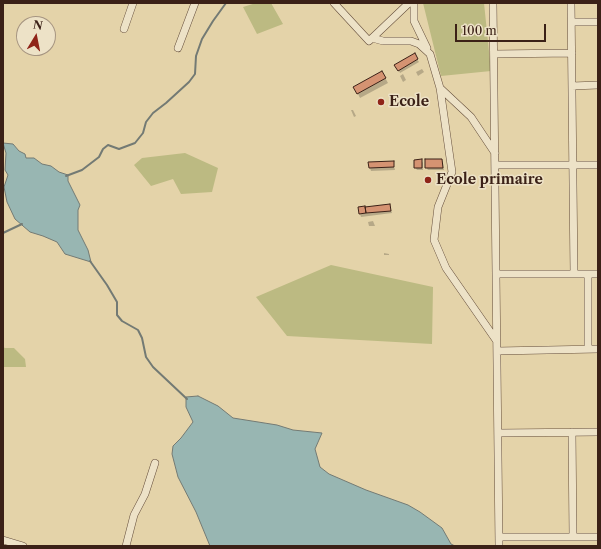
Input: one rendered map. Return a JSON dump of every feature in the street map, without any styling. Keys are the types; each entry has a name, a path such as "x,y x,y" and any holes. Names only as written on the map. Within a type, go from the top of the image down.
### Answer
{"street":[{"path":"124,28 133,3"},
{"path":"178,48 195,3"},
{"path":"334,3 369,41 409,3"},
{"path":"414,3 414,21 430,54 440,88 452,172 438,207 434,240 446,268 496,340"},
{"path":"493,3 499,546"},
{"path":"571,3 574,274"},
{"path":"572,22 598,22"},
{"path":"372,38 383,41 411,41 419,44 430,54"},
{"path":"494,54 572,53"},
{"path":"572,86 598,85"},
{"path":"440,88 471,117 495,154"},
{"path":"495,165 598,165"},
{"path":"496,274 598,274"},
{"path":"588,274 588,350"},
{"path":"497,351 598,349"},
{"path":"572,432 573,537"},
{"path":"498,433 598,432"},
{"path":"126,546 134,515 145,494 154,463"},
{"path":"499,537 598,537"},
{"path":"3,540 23,546"}],"shaded area":[{"path":"256,3 271,3 283,24 257,34 243,7"},
{"path":"423,3 484,3 491,71 441,76"},
{"path":"185,153 218,168 212,192 181,194 173,179 151,186 134,165 142,158"},
{"path":"331,265 433,287 432,344 287,336 256,297"},
{"path":"3,347 14,348 25,359 26,367 3,367"}],"water":[{"path":"3,143 13,144 19,151 25,154 26,158 34,158 42,164 51,166 59,172 68,175 68,181 80,205 78,210 78,230 88,250 91,262 65,254 57,242 30,232 15,219 7,202 4,187 8,175 5,170 6,153"},
{"path":"198,396 218,406 233,418 277,425 293,430 322,433 315,449 320,467 329,474 366,490 408,505 420,512 442,528 451,544 455,546 210,546 196,512 178,477 172,454 173,446 193,422 186,407 186,397"}],"building":[{"path":"415,53 418,59 398,71 394,65"},
{"path":"382,71 386,78 357,94 353,87"},
{"path":"422,159 422,168 414,168 414,160"},
{"path":"425,159 442,159 443,168 425,168"},
{"path":"394,161 394,167 369,168 368,162"},
{"path":"390,204 391,211 366,213 365,207"},
{"path":"365,206 366,213 359,214 358,207"}],"waterway":[{"path":"66,176 82,170 99,157 103,149 108,145 119,149 135,143 143,133 146,122 153,113 189,82 195,74 196,56 202,39 226,3"},
{"path":"3,233 22,224"},
{"path":"90,261 117,302 117,315 122,321 138,330 142,338 146,357 153,367 187,399"}],"place":[{"name":"Ecole","path":"381,102"},
{"name":"Ecole primaire","path":"428,180"}]}
